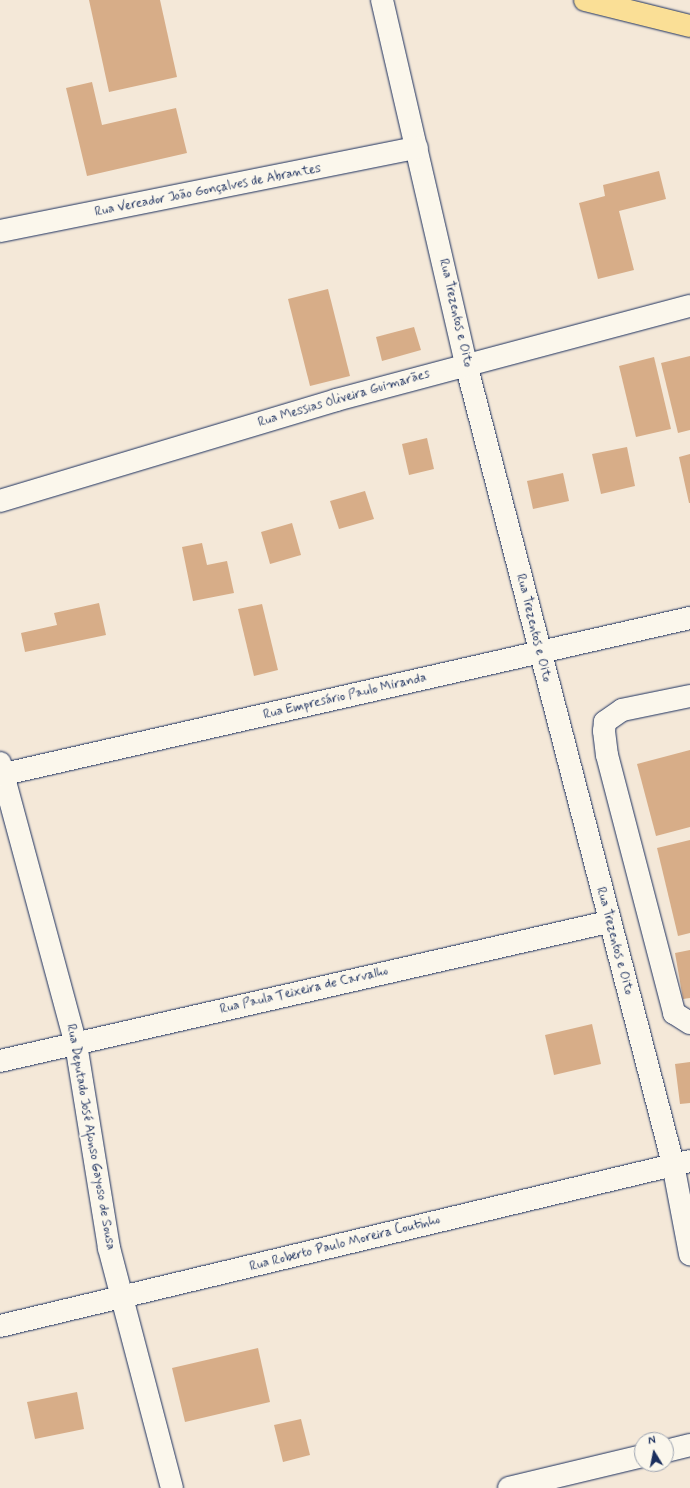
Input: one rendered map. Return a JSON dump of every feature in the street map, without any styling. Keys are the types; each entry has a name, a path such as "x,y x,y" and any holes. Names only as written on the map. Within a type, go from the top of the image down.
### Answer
{"main road":[{"path":"585,0 690,26"}],"street":[{"name":"Rua Trezentos e Oito","path":"382,0 466,364 608,922 681,1163 690,1254"},
{"name":"Rua Vereador João Gonçalves de Abrantes","path":"0,232 417,148"},
{"name":"Rua Messias Oliveira Guimarães","path":"0,501 466,364 690,306"},
{"name":"Rua Empresário Paulo Miranda","path":"1,771 540,654 690,618"},
{"path":"690,696 622,710 605,722 604,731 607,755 674,1013 690,1023"},
{"name":"Rua Deputado José Afonso Gayoso de Sousa","path":"1,771 76,1044 109,1248 125,1298 172,1488"},
{"name":"Rua Paula Teixeira de Carvalho","path":"0,1061 608,922"},
{"name":"Rua Roberto Paulo Moreira Coutinho","path":"0,1326 125,1298 681,1163"},
{"path":"674,1449 690,1445"},
{"path":"510,1488 634,1458"}],"building":[{"path":"89,0 160,0 177,77 109,92"},
{"path":"92,82 102,125 176,108 187,153 87,176 66,88"},
{"path":"659,171 666,199 619,211 634,270 598,279 579,203 605,196 603,185"},
{"path":"328,289 350,376 310,386 288,299"},
{"path":"414,327 421,350 382,361 376,337"},
{"path":"690,356 690,430 678,433 661,363"},
{"path":"654,357 671,429 636,437 619,366"},
{"path":"427,438 434,469 409,475 402,444"},
{"path":"627,447 635,486 601,494 592,454"},
{"path":"690,454 690,503 689,503 679,457"},
{"path":"563,473 569,501 533,509 527,481"},
{"path":"365,491 374,519 339,529 330,501"},
{"path":"292,523 301,555 270,564 261,532"},
{"path":"202,543 207,565 227,561 234,593 193,601 182,547"},
{"path":"99,603 106,635 25,652 21,633 57,625 54,613"},
{"path":"262,604 278,670 254,676 238,609"},
{"path":"690,750 690,827 656,836 637,764"},
{"path":"690,840 690,933 678,936 657,848"},
{"path":"690,950 690,998 683,999 675,953"},
{"path":"592,1024 601,1064 554,1075 545,1035"},
{"path":"690,1062 690,1103 680,1104 675,1064"},
{"path":"258,1348 270,1402 185,1422 172,1368"},
{"path":"77,1392 84,1429 35,1439 27,1402"},
{"path":"301,1419 310,1455 283,1462 274,1425"}]}
